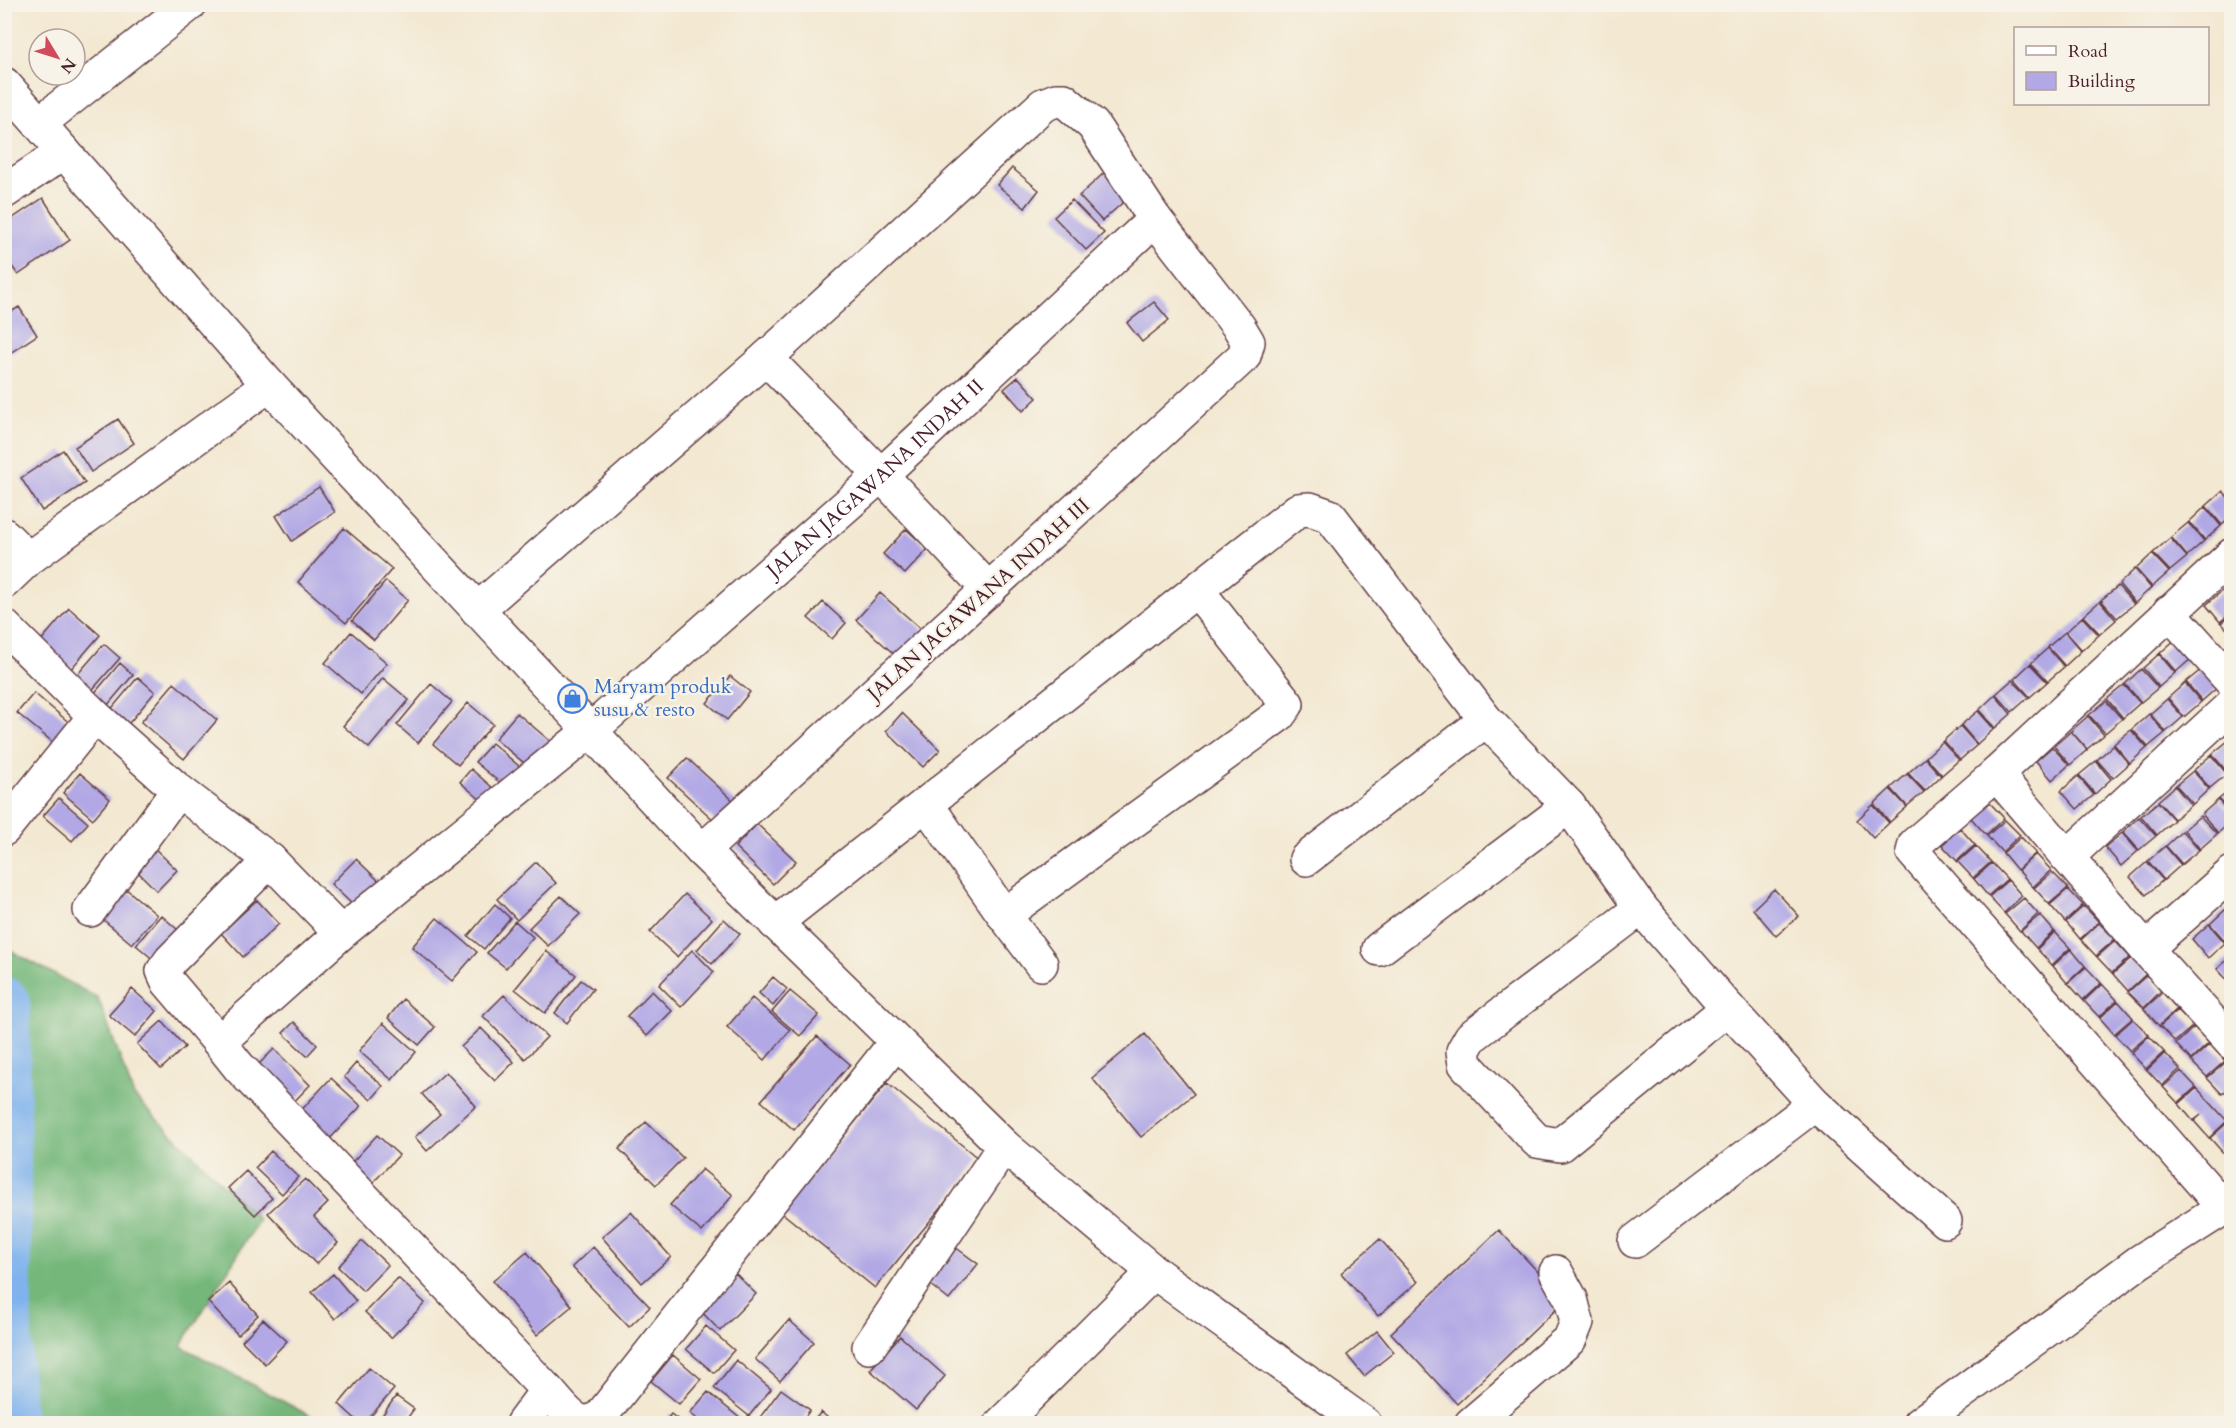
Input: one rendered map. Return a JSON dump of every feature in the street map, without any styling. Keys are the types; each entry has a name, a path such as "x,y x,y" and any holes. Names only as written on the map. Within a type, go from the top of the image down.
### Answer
{"street":[{"path":"40,123 190,4"},
{"path":"4,84 268,384 702,852 1004,1146 1154,1272 1365,1424"},
{"path":"477,610 766,358 1043,105 1064,100 1093,125 1155,219"},
{"path":"4,192 64,152"},
{"name":"JALAN JAGAWANA INDAH III","path":"702,852 1244,356 1248,342 1239,327 1155,219"},
{"name":"JALAN JAGAWANA INDAH II","path":"219,1042 341,933 591,730 881,475 1155,219"},
{"path":"766,358 881,475 989,590"},
{"path":"4,582 28,559 268,384"},
{"path":"775,923 1298,510 1310,509 1330,516 1486,720 1569,806 1641,908 1728,1008 1815,1104 1945,1221"},
{"path":"4,535 28,559"},
{"path":"1918,1424 2139,1262 2228,1205 1913,852 1915,844 1996,774 2232,555"},
{"path":"1004,915 1284,710 1287,704 1197,590"},
{"path":"2169,612 2232,682"},
{"path":"4,626 95,716 178,790 270,860 341,933"},
{"path":"2067,857 2232,705"},
{"path":"4,829 95,716"},
{"path":"1306,859 1486,720"},
{"path":"1996,774 2146,949 2229,1036"},
{"path":"90,910 178,790"},
{"path":"927,805 1041,964"},
{"path":"1378,949 1569,806"},
{"path":"270,860 171,960 164,971 168,982 247,1075 547,1390 580,1421 588,1422 600,1417 896,1042"},
{"path":"2146,949 2232,873"},
{"path":"1641,908 1471,1037 1463,1051 1465,1064 1537,1141 1560,1145 1728,1008"},
{"path":"1635,1241 1815,1104"},
{"path":"869,1347 1004,1146"},
{"path":"1001,1424 1154,1272"},
{"path":"1471,1424 1570,1339 1577,1322 1571,1299 1556,1272"},
{"path":"522,1424 547,1390"}],"green space":[{"path":"4,947 98,998 134,1096 259,1220 181,1346 323,1423 5,1423"}],"building":[{"path":"1012,168 1039,190 1025,208 997,185"},
{"path":"1105,172 1128,198 1102,221 1079,196"},
{"path":"43,198 70,240 18,275 4,255 4,224"},
{"path":"1072,200 1104,233 1086,250 1054,217"},
{"path":"1154,302 1169,320 1142,342 1127,323"},
{"path":"19,307 37,335 4,357 4,316"},
{"path":"1018,377 1037,398 1023,411 1004,389"},
{"path":"118,419 134,443 91,472 75,447"},
{"path":"63,450 85,483 42,511 21,478"},
{"path":"319,487 335,512 292,541 276,516"},
{"path":"2223,491 2232,502 2232,516 2222,525 2206,506"},
{"path":"2205,507 2221,526 2205,540 2189,522"},
{"path":"2188,523 2204,541 2187,556 2171,537"},
{"path":"344,528 392,569 346,623 298,582"},
{"path":"906,529 928,549 905,574 883,554"},
{"path":"2170,538 2187,557 2170,571 2153,553"},
{"path":"2152,554 2169,572 2152,587 2136,569"},
{"path":"2135,569 2151,588 2135,603 2119,584"},
{"path":"386,581 408,600 374,640 352,621"},
{"path":"2118,586 2134,604 2117,618 2101,600"},
{"path":"2224,589 2232,597 2232,612 2220,622 2206,605"},
{"path":"880,593 928,635 904,663 856,620"},
{"path":"2100,601 2116,620 2100,634 2083,616"},
{"path":"823,602 846,623 832,639 808,618"},
{"path":"69,608 100,635 64,677 33,650"},
{"path":"2232,614 2232,634 2221,623"},
{"path":"2082,617 2099,635 2082,650 2066,632"},
{"path":"351,632 387,663 361,694 325,663"},
{"path":"2065,632 2081,651 2065,666 2048,647"},
{"path":"2177,638 2193,657 2176,672 2160,653"},
{"path":"104,644 120,658 86,697 70,683"},
{"path":"2048,648 2064,667 2048,681 2031,663"},
{"path":"2159,654 2175,673 2159,687 2143,668"},
{"path":"120,663 133,675 106,707 93,695"},
{"path":"2030,664 2047,682 2030,697 2014,679"},
{"path":"2203,668 2218,687 2202,701 2186,682"},
{"path":"2141,669 2158,688 2141,702 2125,684"},
{"path":"730,676 750,692 727,720 707,703"},
{"path":"138,677 155,692 125,728 108,713"},
{"path":"383,678 409,700 369,748 343,726"},
{"path":"2012,680 2029,697 2012,712 1996,694"},
{"path":"174,683 217,720 184,759 141,722"},
{"path":"2185,683 2201,702 2184,717 2168,698"},
{"path":"431,684 452,702 418,743 397,725"},
{"path":"2124,685 2140,703 2123,718 2107,699"},
{"path":"34,693 72,725 55,744 17,713"},
{"path":"1995,695 2011,714 1995,728 1979,710"},
{"path":"2167,699 2183,717 2166,732 2150,714"},
{"path":"2106,701 2122,719 2105,733 2089,715"},
{"path":"468,703 493,724 458,765 433,744"},
{"path":"1978,711 1994,729 1977,744 1961,725"},
{"path":"517,713 556,746 535,772 495,739"},
{"path":"902,713 940,750 923,767 886,731"},
{"path":"2149,714 2165,733 2148,747 2132,729"},
{"path":"2088,716 2104,735 2087,749 2071,731"},
{"path":"1960,726 1977,745 1960,760 1943,741"},
{"path":"2131,730 2147,748 2130,763 2114,744"},
{"path":"2071,731 2087,750 2070,765 2054,746"},
{"path":"2229,740 2232,743 2232,770 2228,773 2212,754"},
{"path":"1942,742 1959,760 1942,775 1926,757"},
{"path":"492,743 526,772 510,791 475,762"},
{"path":"2113,745 2129,764 2113,778 2097,760"},
{"path":"2052,747 2069,765 2052,780 2036,761"},
{"path":"2211,755 2227,774 2210,788 2194,770"},
{"path":"687,758 737,804 719,825 668,778"},
{"path":"1925,758 1941,776 1925,791 1908,773"},
{"path":"2096,761 2111,779 2095,794 2079,775"},
{"path":"471,769 501,795 490,808 460,782"},
{"path":"2193,771 2209,789 2193,804 2176,785"},
{"path":"80,773 110,799 93,819 63,793"},
{"path":"1907,774 1924,792 1907,806 1891,788"},
{"path":"2078,776 2094,795 2077,809 2061,791"},
{"path":"2175,786 2191,805 2174,819 2158,801"},
{"path":"1890,789 1907,807 1890,822 1874,804"},
{"path":"2232,789 2232,813 2219,799"},
{"path":"59,798 88,823 72,841 43,816"},
{"path":"2218,800 2232,815 2232,821 2218,833 2202,814"},
{"path":"1989,802 2004,818 1986,835 1971,818"},
{"path":"2158,802 2174,820 2157,835 2141,816"},
{"path":"1873,805 1889,823 1873,838 1857,820"},
{"path":"2200,816 2217,834 2200,849 2184,830"},
{"path":"2139,817 2156,836 2139,850 2123,832"},
{"path":"2005,820 2020,835 2002,852 1987,836"},
{"path":"757,824 796,861 773,884 735,847"},
{"path":"1960,828 1975,845 1957,861 1942,845"},
{"path":"2182,831 2199,850 2182,864 2166,846"},
{"path":"2122,833 2138,851 2121,866 2105,847"},
{"path":"2021,837 2036,853 2017,870 2003,853"},
{"path":"150,844 177,870 157,891 130,864"},
{"path":"1976,846 1991,862 1973,878 1958,862"},
{"path":"2165,846 2181,865 2164,880 2148,861"},
{"path":"2036,854 2051,870 2033,887 2018,870"},
{"path":"356,859 379,881 354,906 331,884"},
{"path":"536,862 556,883 517,920 497,899"},
{"path":"2147,862 2163,880 2146,895 2130,877"},
{"path":"1992,863 2007,879 1988,896 1974,879"},
{"path":"2052,872 2068,888 2049,904 2034,888"},
{"path":"2008,880 2022,896 2004,913 1989,897"},
{"path":"118,882 157,915 132,944 93,911"},
{"path":"1774,889 1799,916 1776,936 1753,909"},
{"path":"2068,889 2083,905 2065,922 2050,905"},
{"path":"685,894 712,919 677,957 650,932"},
{"path":"561,896 580,914 548,946 529,928"},
{"path":"2024,898 2038,914 2020,931 2005,914"},
{"path":"257,900 279,924 243,957 221,933"},
{"path":"495,904 510,918 484,949 468,936"},
{"path":"2084,906 2099,922 2080,939 2066,922"},
{"path":"2226,909 2232,915 2232,937 2226,942 2210,924"},
{"path":"161,915 187,938 162,967 136,945"},
{"path":"2040,915 2054,931 2036,948 2021,931"},
{"path":"437,918 477,952 452,981 412,947"},
{"path":"724,919 740,934 712,964 697,950"},
{"path":"515,921 533,937 506,968 487,953"},
{"path":"2099,923 2115,939 2096,956 2081,940"},
{"path":"2209,924 2225,943 2208,958 2192,939"},
{"path":"2055,932 2070,948 2052,965 2037,949"},
{"path":"2115,941 2130,957 2112,973 2097,957"},
{"path":"2071,949 2085,966 2067,983 2053,966"},
{"path":"692,950 714,972 681,1007 659,985"},
{"path":"546,951 576,975 545,1013 515,989"},
{"path":"2232,956 2232,985 2217,969"},
{"path":"2131,958 2146,974 2128,991 2113,974"},
{"path":"2086,967 2101,983 2083,1000 2068,983"},
{"path":"2147,975 2161,991 2144,1008 2128,992"},
{"path":"773,977 787,989 773,1006 759,993"},
{"path":"581,980 593,989 567,1023 555,1013"},
{"path":"2102,984 2117,1000 2099,1017 2084,1001"},
{"path":"132,989 157,1011 135,1037 109,1015"},
{"path":"652,991 672,1011 647,1036 627,1016"},
{"path":"790,991 819,1015 800,1036 772,1012"},
{"path":"2163,992 2177,1009 2159,1026 2144,1009"},
{"path":"504,995 547,1037 525,1059 483,1016"},
{"path":"752,998 790,1030 765,1060 727,1027"},
{"path":"403,999 435,1027 419,1045 388,1018"},
{"path":"2118,1001 2133,1018 2114,1034 2100,1018"},
{"path":"2178,1010 2193,1026 2175,1042 2160,1026"},
{"path":"2133,1019 2149,1035 2130,1051 2115,1035"},
{"path":"162,1021 185,1047 161,1069 137,1044"},
{"path":"294,1022 317,1045 307,1056 283,1033"},
{"path":"383,1023 416,1052 392,1080 359,1051"},
{"path":"2194,1027 2209,1043 2191,1060 2176,1044"},
{"path":"481,1028 514,1062 495,1081 461,1047"},
{"path":"1145,1034 1194,1094 1141,1137 1092,1078"},
{"path":"817,1036 850,1064 794,1130 761,1101"},
{"path":"2149,1036 2164,1052 2146,1069 2131,1053"},
{"path":"2210,1044 2225,1061 2207,1077 2191,1061"},
{"path":"274,1049 310,1085 284,1112 247,1076"},
{"path":"2165,1053 2180,1069 2162,1086 2147,1070"},
{"path":"2226,1062 2232,1068 2232,1086 2222,1094 2207,1078"},
{"path":"356,1063 383,1086 371,1100 344,1077"},
{"path":"2181,1071 2196,1087 2178,1103 2163,1087"},
{"path":"446,1072 476,1106 427,1151 415,1137 440,1114 422,1094"},
{"path":"331,1078 361,1106 323,1146 294,1118"},
{"path":"887,1083 980,1160 875,1288 781,1212"},
{"path":"2197,1088 2227,1121 2209,1138 2194,1121 2201,1115 2193,1121 2179,1104"},
{"path":"646,1122 683,1158 656,1185 619,1149"},
{"path":"2228,1122 2232,1126 2232,1149 2225,1155 2210,1138"},
{"path":"377,1135 399,1155 366,1190 345,1170"},
{"path":"271,1151 298,1177 282,1194 255,1168"},
{"path":"702,1169 733,1195 702,1232 670,1205"},
{"path":"246,1171 272,1198 255,1215 228,1188"},
{"path":"305,1179 328,1203 314,1217 338,1243 316,1264 268,1213"},
{"path":"631,1212 671,1257 642,1283 602,1237"},
{"path":"1499,1230 1565,1301 1457,1404 1391,1333"},
{"path":"1380,1239 1418,1282 1378,1316 1341,1273"},
{"path":"362,1241 388,1265 363,1291 338,1267"},
{"path":"951,1244 978,1264 949,1300 923,1279"},
{"path":"593,1247 650,1307 629,1327 572,1267"},
{"path":"527,1252 572,1306 537,1335 493,1281"},
{"path":"735,1273 756,1294 720,1331 699,1309"},
{"path":"333,1274 356,1301 335,1319 312,1292"},
{"path":"398,1278 425,1303 391,1338 365,1312"},
{"path":"229,1283 258,1315 238,1335 208,1302"},
{"path":"263,1319 287,1341 265,1364 242,1341"},
{"path":"789,1320 814,1342 780,1381 755,1359"},
{"path":"706,1326 734,1350 714,1373 686,1349"},
{"path":"1377,1331 1394,1352 1364,1376 1347,1355"},
{"path":"900,1336 945,1376 916,1410 870,1370"},
{"path":"673,1355 701,1379 679,1404 651,1381"},
{"path":"736,1360 771,1389 749,1416 714,1388"},
{"path":"369,1368 394,1389 364,1424 361,1424 339,1404"},
{"path":"781,1389 810,1410 800,1424 755,1424"},
{"path":"708,1392 742,1420 740,1424 703,1424 690,1413"},
{"path":"396,1396 414,1409 403,1424 376,1424"},
{"path":"821,1412 835,1424 811,1424"},
{"path":"671,1414 684,1424 663,1424"}],"waterway":[{"path":"4,1003 6,1369 10,1424"}],"place":[{"name":"Maryam produk susu & resto","path":"573,698"}]}
